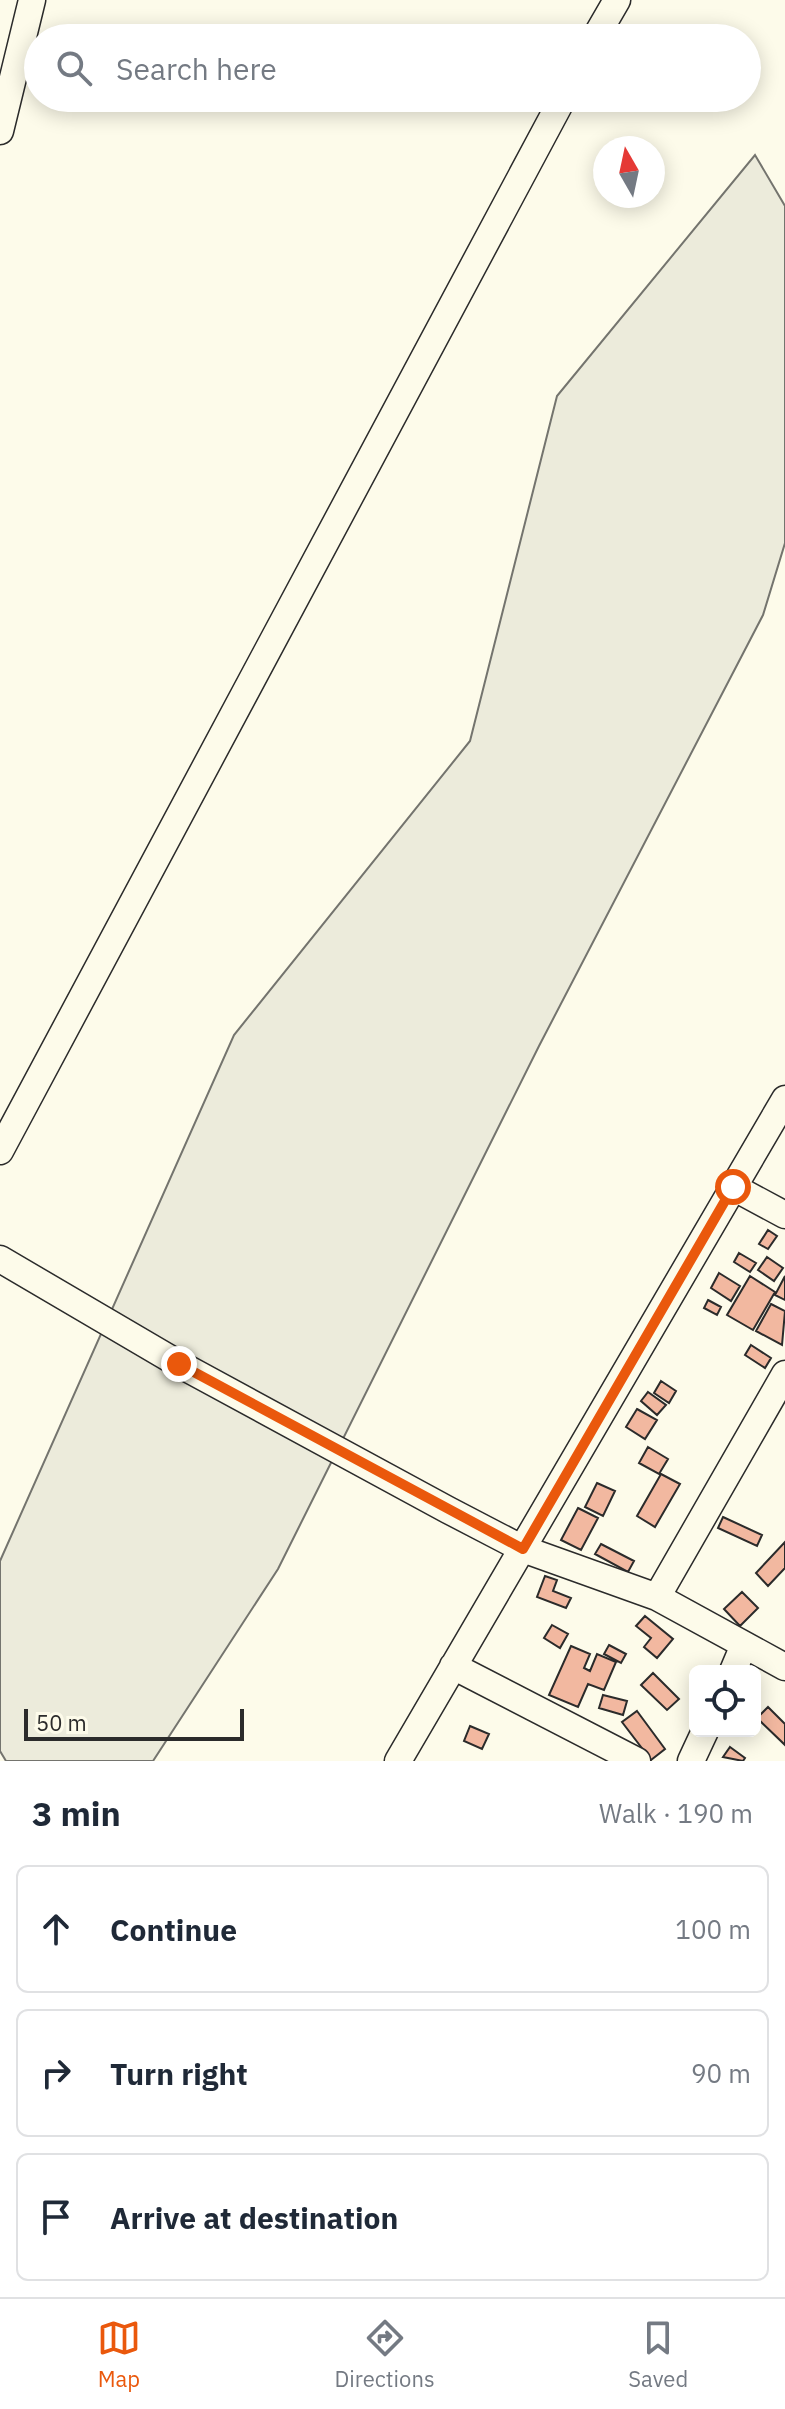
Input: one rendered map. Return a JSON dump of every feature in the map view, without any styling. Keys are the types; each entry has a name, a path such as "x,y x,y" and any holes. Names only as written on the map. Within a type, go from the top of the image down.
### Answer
{"street":[{"path":"26,24 32,0"},
{"path":"603,24 617,0"},
{"path":"0,131 24,33"},
{"path":"0,1151 556,112"},
{"path":"398,1761 785,1099"},
{"path":"733,1187 785,1215"},
{"path":"0,1259 179,1364 523,1549 657,1597 785,1667"},
{"path":"657,1597 785,1374"},
{"path":"736,1665 744,1645"},
{"path":"453,1666 637,1761"},
{"path":"691,1761 702,1737"}],"shaded area":[{"path":"755,155 785,206 785,543 763,615 539,1046 278,1569 153,1761 6,1761 0,1751 0,1561 234,1035 470,741 557,396"}],"building":[{"path":"768,1230 777,1236 768,1249 759,1244"},
{"path":"739,1253 756,1263 750,1272 734,1262"},
{"path":"767,1257 783,1268 774,1281 758,1270"},
{"path":"719,1273 740,1286 731,1301 711,1288"},
{"path":"750,1276 775,1292 753,1330 727,1315"},
{"path":"785,1276 785,1300 775,1295"},
{"path":"708,1300 721,1307 717,1315 704,1308"},
{"path":"771,1304 785,1311 782,1345 756,1331"},
{"path":"751,1345 771,1358 765,1368 745,1355"},
{"path":"661,1381 676,1391 669,1403 654,1393"},
{"path":"648,1392 666,1405 657,1415 641,1401"},
{"path":"637,1409 657,1420 645,1439 626,1427"},
{"path":"648,1447 668,1459 659,1474 639,1463"},
{"path":"661,1474 680,1484 655,1527 637,1516"},
{"path":"597,1483 615,1491 603,1516 585,1507"},
{"path":"578,1508 598,1518 581,1550 561,1540"},
{"path":"723,1517 762,1535 757,1546 718,1528"},
{"path":"785,1542 785,1568 768,1586 756,1573"},
{"path":"601,1544 634,1561 628,1572 595,1554"},
{"path":"545,1576 557,1580 553,1591 571,1598 566,1608 537,1597"},
{"path":"742,1592 758,1608 740,1626 724,1609"},
{"path":"645,1616 673,1639 657,1658 644,1647 651,1638 636,1626"},
{"path":"552,1625 568,1634 560,1648 544,1638"},
{"path":"609,1645 626,1654 621,1663 604,1654"},
{"path":"571,1646 590,1654 584,1668 590,1671 597,1654 616,1662 604,1690 588,1684 578,1707 549,1695"},
{"path":"653,1673 679,1699 667,1710 641,1685"},
{"path":"603,1695 627,1701 623,1715 599,1708"},
{"path":"768,1707 785,1724 785,1745 761,1722 761,1714"},
{"path":"637,1711 665,1749 651,1760 622,1722"},
{"path":"470,1726 489,1734 482,1749 464,1741"},
{"path":"730,1747 745,1758 743,1761 723,1757"}],"route":[{"path":"179,1364 523,1549 733,1187"}]}
